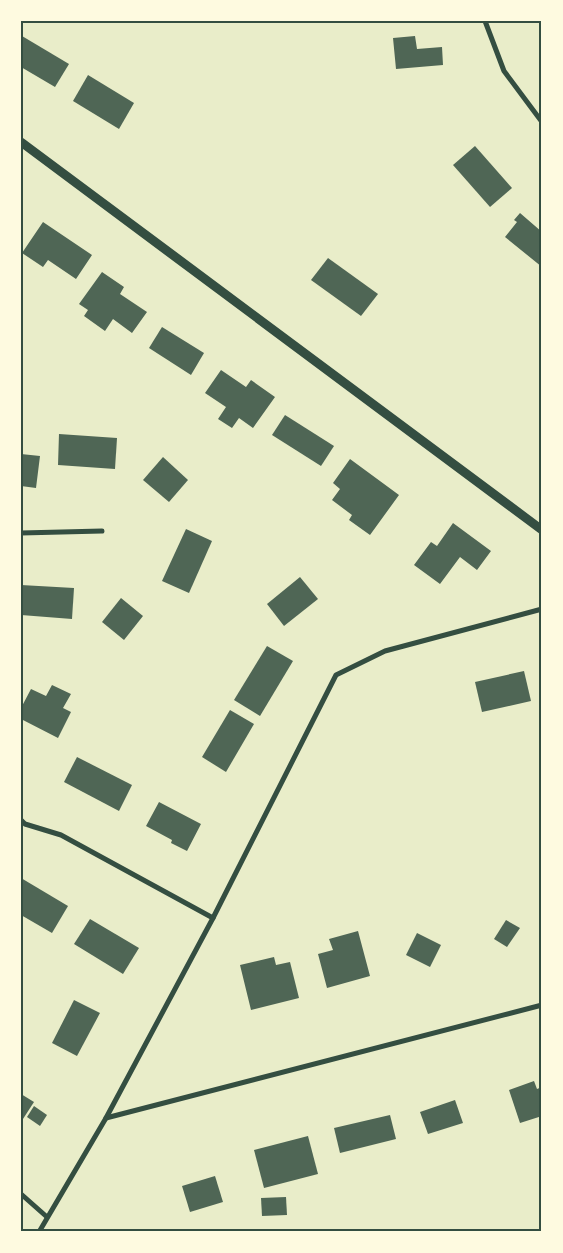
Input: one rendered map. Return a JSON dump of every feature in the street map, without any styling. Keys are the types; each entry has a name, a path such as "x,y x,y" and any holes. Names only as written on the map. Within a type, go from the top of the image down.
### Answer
{"street":[{"path":"485,21 504,72 542,122"},
{"path":"21,142 542,530"},
{"path":"21,533 102,531"},
{"path":"39,1232 106,1118 213,918 336,675 385,651 542,609"},
{"path":"21,820 25,824 61,835 213,918"},
{"path":"106,1118 542,1004"},
{"path":"21,1194 47,1217"}],"building":[{"path":"22,36 69,64 55,87 21,67"},
{"path":"415,36 417,49 442,47 443,65 396,69 393,38"},
{"path":"88,75 134,103 119,129 73,101"},
{"path":"475,146 512,188 490,207 453,165"},
{"path":"520,213 542,232 542,267 505,237 517,222 514,220"},
{"path":"43,222 92,255 76,279 48,260 43,267 22,253"},
{"path":"328,258 378,294 361,316 311,280"},
{"path":"102,272 124,287 120,294 147,312 132,333 113,319 105,331 84,316 88,310 79,304"},
{"path":"162,327 204,353 191,375 149,348"},
{"path":"221,370 246,387 251,380 275,397 253,428 239,418 232,428 218,419 226,407 205,393"},
{"path":"285,415 334,446 321,466 272,435"},
{"path":"59,434 117,438 115,469 58,465"},
{"path":"21,454 40,456 36,488 21,486"},
{"path":"163,457 188,480 169,502 143,480"},
{"path":"350,459 399,495 370,535 349,520 352,515 332,500 340,489 333,483"},
{"path":"453,523 491,551 477,570 460,557 440,584 414,565 431,542 437,546"},
{"path":"186,529 212,541 189,593 162,581"},
{"path":"300,577 318,599 284,626 267,604"},
{"path":"21,585 74,588 72,619 21,615"},
{"path":"121,598 143,616 124,640 102,622"},
{"path":"267,646 293,661 260,716 234,700"},
{"path":"524,671 531,701 482,712 475,682"},
{"path":"52,685 71,694 63,708 71,712 58,738 21,719 21,708 31,689 46,696"},
{"path":"230,710 254,724 226,772 202,757"},
{"path":"77,757 132,785 119,811 64,782"},
{"path":"159,802 201,824 187,851 171,843 172,840 146,826"},
{"path":"21,878 68,906 52,933 21,915"},
{"path":"90,919 139,948 123,974 74,944"},
{"path":"506,920 520,928 507,947 494,939"},
{"path":"358,931 370,976 327,988 318,954 333,950 329,939"},
{"path":"417,933 441,945 430,967 406,955"},
{"path":"274,957 276,965 290,962 299,998 251,1010 240,965"},
{"path":"74,1000 100,1013 77,1056 52,1043"},
{"path":"534,1081 537,1089 542,1087 542,1116 520,1123 509,1090"},
{"path":"21,1094 34,1102 21,1122"},
{"path":"455,1100 463,1123 428,1134 420,1112"},
{"path":"34,1106 47,1115 40,1126 27,1117"},
{"path":"390,1115 396,1139 340,1153 334,1128"},
{"path":"308,1136 318,1174 264,1188 254,1150"},
{"path":"215,1176 223,1202 190,1212 182,1186"},
{"path":"286,1197 287,1215 262,1216 261,1198"}]}
